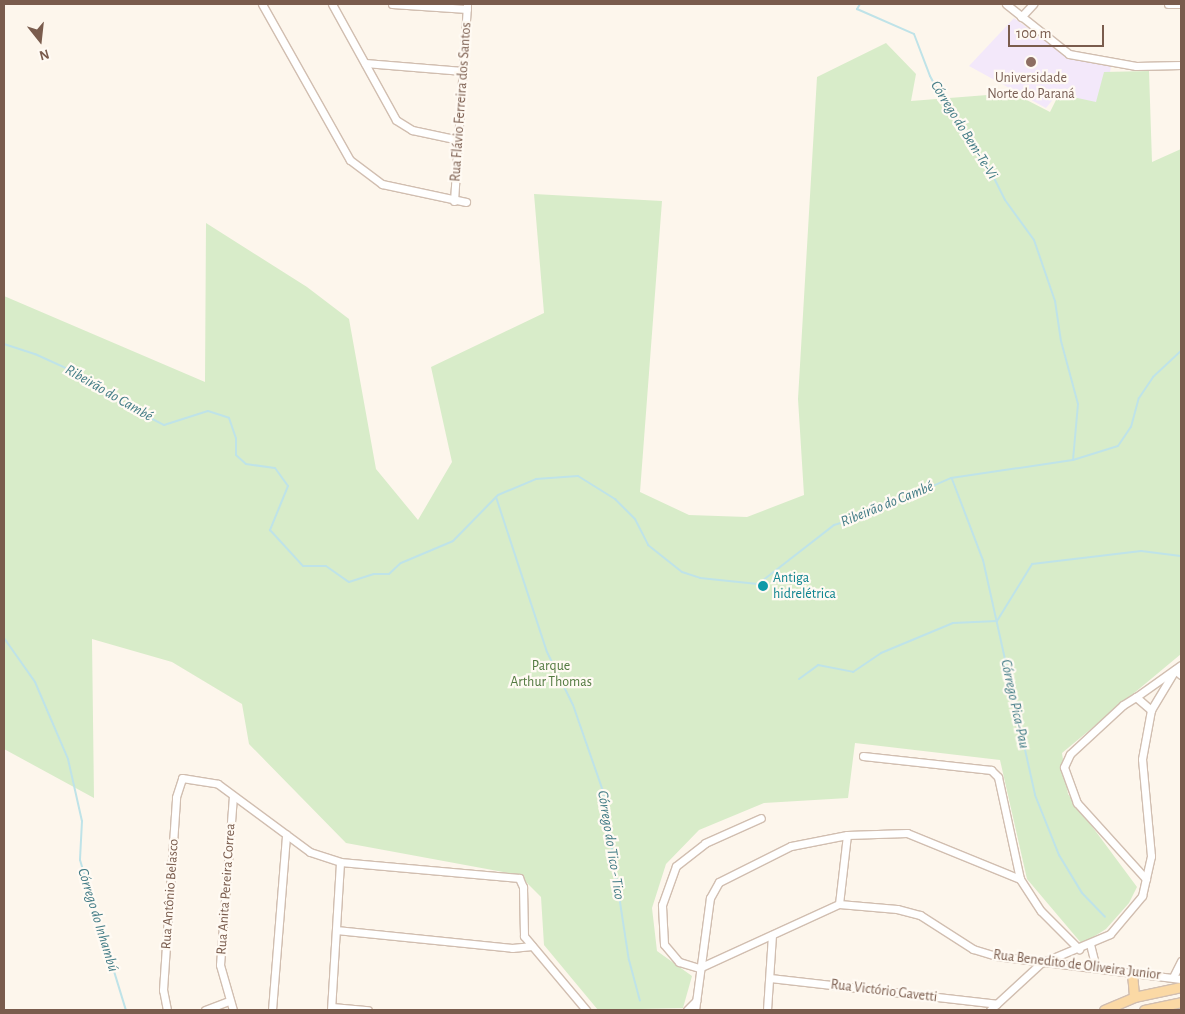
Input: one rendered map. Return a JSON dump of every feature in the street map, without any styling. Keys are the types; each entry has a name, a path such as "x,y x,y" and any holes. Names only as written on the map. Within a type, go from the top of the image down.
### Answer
{"main road":[{"path":"1132,973 1134,998"},
{"path":"1104,1010 1134,998 1181,987"},
{"path":"1144,1010 1181,1002"}],"street":[{"path":"262,4 350,160 382,184 454,201 466,202"},
{"path":"332,4 396,120 412,130 459,140"},
{"path":"392,4 467,7"},
{"path":"1006,4 1069,54 1136,66 1181,65"},
{"path":"1022,17 1033,4"},
{"path":"1168,4 1181,4"},
{"name":"Rua Flávio Ferreira dos Santos","path":"454,201 467,7"},
{"path":"365,63 463,72"},
{"path":"1146,878 1077,804 1064,768 1070,754 1093,731 1136,696 1179,670"},
{"path":"990,1010 1041,963 1079,949 1110,934 1142,896 1151,856 1142,759 1151,710 1179,670"},
{"path":"1136,696 1151,710"},
{"path":"863,756 991,770 998,777 1020,879 1041,910 1079,949"},
{"name":"Rua Antônio Belasco","path":"167,1010 163,990 176,797 182,778 218,784 232,796"},
{"path":"232,796 310,852 340,862 508,874 519,878 523,888 523,932 532,946 586,1010"},
{"name":"Rua Anita Pereira Correa","path":"232,796 220,965 233,1010"},
{"path":"699,968 679,962 664,944 662,905 676,866 705,843 760,818"},
{"path":"695,1010 699,968 710,898 719,882 791,846 847,835 907,833 1020,879"},
{"path":"272,1010 286,835"},
{"path":"839,904 847,835"},
{"path":"340,862 331,1009 368,1010"},
{"name":"Rua Benedito de Oliveira Junior","path":"699,968 839,904 897,909 920,915 973,949 1041,963 1173,976 1181,979"},
{"path":"336,930 512,948 532,946"},
{"path":"767,1010 772,935"},
{"path":"1090,944 1096,968"},
{"path":"1173,976 1181,961"},
{"name":"Rua Victório Gavetti","path":"770,978 997,1004"},
{"path":"205,1010 229,1001"},
{"path":"687,1010 696,1001"}],"shaded area":[{"name":"Universidade Norte do Paraná","path":"1014,18 1069,58 1111,66 1104,112 1059,92 1046,108 969,66"}],"green space":[{"name":"Parque Arthur Thomas","path":"886,43 916,74 911,101 1013,93 1050,112 1059,94 1096,102 1104,72 1149,71 1152,162 1181,149 1181,654 1062,753 1068,794 1137,887 1129,903 1106,929 1082,944 1027,879 1000,760 855,743 848,798 764,803 699,830 666,864 652,908 657,951 692,976 683,1008 598,1010 544,945 541,897 519,875 346,843 249,744 242,704 172,662 92,639 94,798 4,749 4,296 205,382 206,223 307,287 349,319 376,469 418,520 452,462 431,367 544,313 534,194 662,201 640,492 689,515 747,517 804,495 798,399 817,77"}],"waterway":[{"name":"Córrego do Bem-Te-Vi","path":"860,4 857,9 914,34 930,76 949,112 971,147 986,162 1005,200 1034,240 1055,301 1061,341 1078,404 1073,460"},
{"name":"Ribeirão do Cambé","path":"4,344 35,354 92,380 110,397 164,425 208,411 229,418 236,438 236,455 246,464 275,468 288,486 270,530 303,566 326,566 349,582 374,574 389,574 401,563 453,541 498,495 536,479 578,476 615,499 635,519 648,545 682,572 700,578 758,584 834,525 867,515 951,478 1073,460 1118,446 1131,427 1139,398 1153,377 1181,351"},
{"name":"Córrego Pica-Pau","path":"952,479 983,560 1035,795 1059,855 1082,893 1105,917"},
{"name":"Córrego do Tico - Tico","path":"496,497 547,652 573,705 603,791 629,960 640,1001"},
{"name":"Córrego Pica-Pau","path":"799,679 818,665 853,672 881,653 953,623 997,621 1032,564 1141,551 1181,556"},
{"name":"Córrego do Inhambú","path":"4,638 35,682 68,759 82,821 80,860 126,1010"}],"place":[{"name":"Universidade Norte do Paraná","path":"1031,62"},
{"name":"Antiga hidrelétrica","path":"763,586"}]}
